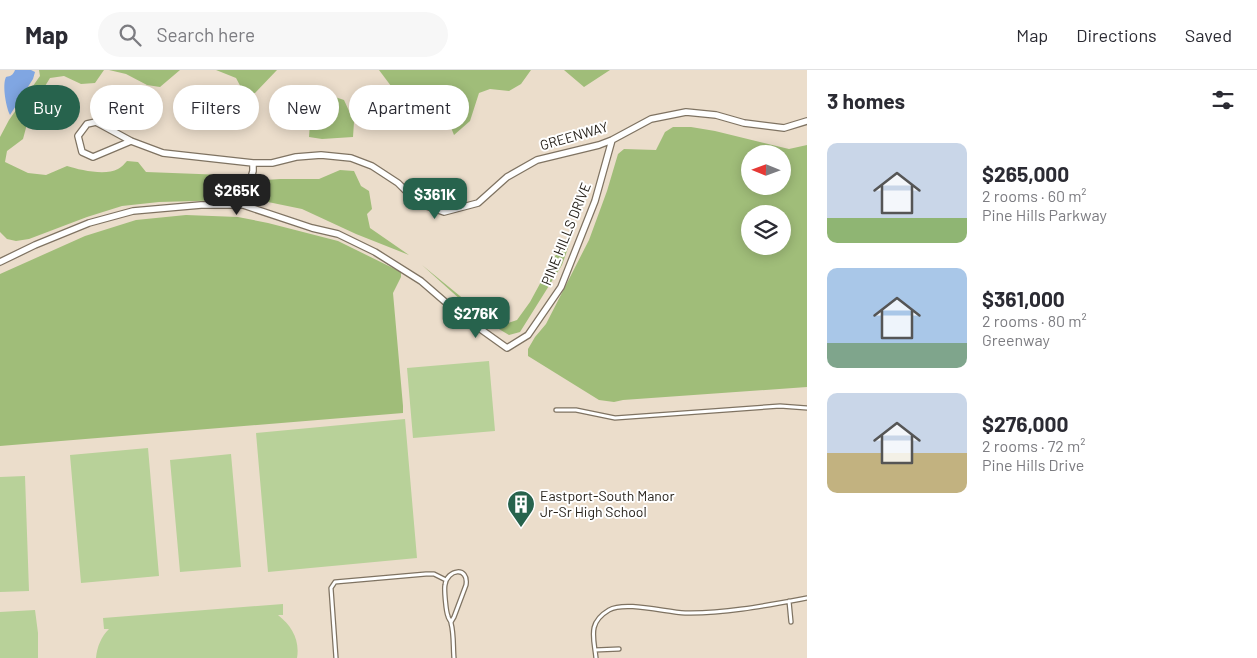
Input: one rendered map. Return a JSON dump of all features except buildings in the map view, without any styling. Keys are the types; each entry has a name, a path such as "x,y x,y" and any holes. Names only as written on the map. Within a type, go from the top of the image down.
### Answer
{"street":[{"name":"GREENWAY","path":"132,141 93,157 82,152 78,136 87,124 96,122 132,141 163,153 253,164 322,155 351,158 372,166 398,183 418,203 444,212 478,203 507,177 537,160 599,145 651,119 686,112 716,115 744,123 784,128 807,121"},
{"name":"PINE HILLS DRIVE","path":"243,205 312,228 338,234 375,252 421,280 458,313 507,348 528,335 561,287 595,201 612,140"},
{"path":"0,260 89,223 133,211 201,205 243,205 253,171 253,164"}],"lane":[{"path":"556,410 576,410 615,418 780,406 807,408"},
{"path":"451,622 466,586 467,580 461,572 451,574 446,580 445,585 454,658"},
{"path":"336,658 331,588 335,582 426,574 434,574 446,580"},
{"path":"596,658 592,641 593,632 599,619 615,608 624,606 668,612 700,613 807,598"},
{"path":"789,602 791,622"},
{"path":"595,650 619,649"}],"green space":[{"path":"39,70 104,70 95,83 81,84 64,76 50,78 46,85 34,85 40,76"},
{"path":"109,70 180,70 162,85 147,85 126,74"},
{"path":"216,70 277,70 259,89 259,85 240,85 236,78"},
{"path":"379,70 531,70 521,84 509,91 490,89 479,93 469,122 469,85 390,85"},
{"path":"564,70 610,70 584,87"},
{"path":"339,98 344,100 349,111 349,130 353,130 353,137 322,139 309,137 310,130 339,130"},
{"path":"15,111 15,130 25,130 23,139 7,151 5,162 28,173 46,175 67,166 85,171 106,172 118,169 127,161 138,162 146,172 225,175 244,178 238,196 232,200 159,202 122,206 29,239 16,241 7,239 0,232 0,137"},
{"path":"673,127 691,127 715,131 773,145 741,145 741,195 791,195 791,149 807,145 807,387 614,402 599,400 528,356 528,349 546,324 589,240 618,154 624,149 656,150 665,132"},
{"path":"452,130 460,130 454,135"},
{"path":"340,170 354,171 361,186 369,191 372,209 367,214 370,228 409,255 356,234 302,209 268,202 265,180 319,179"},
{"path":"186,215 238,217 338,241 401,272 401,277 393,293 403,413 0,446 0,274 85,236 136,220"},
{"path":"574,231 562,265 520,332 509,335 482,319 422,265 482,314 508,323 517,320 530,302 555,256"},
{"path":"489,361 495,431 413,438 407,368"},
{"path":"405,419 417,558 268,572 256,433"},
{"path":"148,448 159,576 81,583 70,455"},
{"path":"231,454 241,567 180,572 170,460"},
{"path":"25,476 29,591 0,592 0,477"},
{"path":"283,604 283,615 278,615 294,634 298,651 297,658 96,658 100,642 109,629 104,629 103,618"},
{"path":"35,610 38,633 38,658 0,658 0,612"}],"water":[{"path":"15,70 31,70 35,72 29,85 15,85 15,107 10,115 4,85 6,77"}],"place":[{"name":"Eastport-South Manor Jr-Sr High School","path":"521,528"}]}
